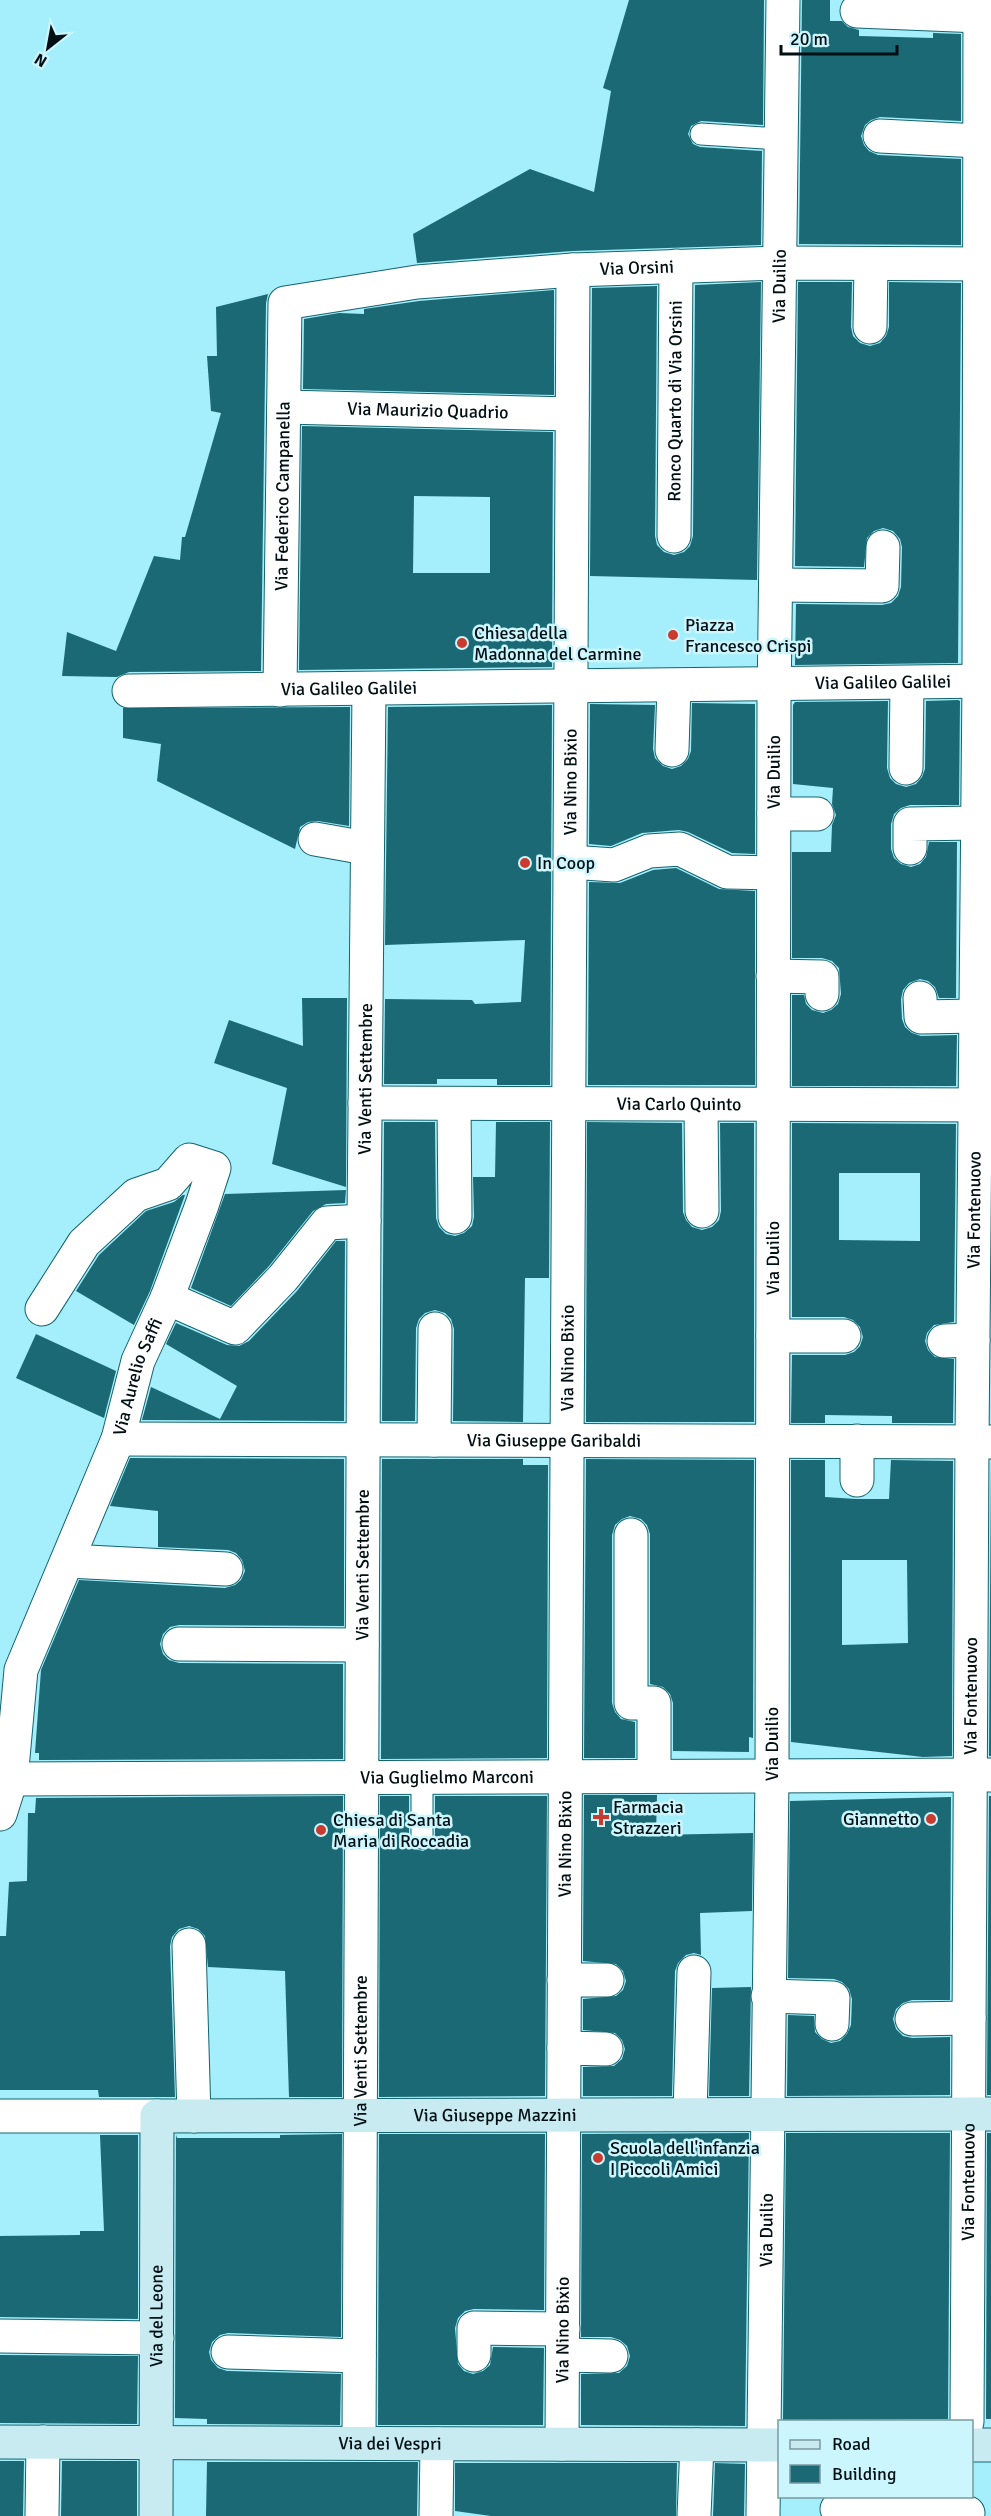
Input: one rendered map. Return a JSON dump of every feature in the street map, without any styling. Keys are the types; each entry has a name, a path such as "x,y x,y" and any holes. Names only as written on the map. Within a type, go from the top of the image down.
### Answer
{"street":[{"name":"Via Duilio","path":"763,2516 771,2445 766,2114 772,1776 774,685 783,0"},
{"path":"857,10 980,8"},
{"name":"Via Fontenuovo","path":"968,2420 980,2114 977,2009 981,1775 981,1442 958,1340 983,1105 976,1016 985,681 985,264 980,141 980,8"},
{"path":"880,136 980,141"},
{"name":"Via Orsini","path":"285,303 417,282 573,270 778,263 985,264"},
{"path":"870,327 871,264"},
{"name":"Ronco Quarto di Via Orsini","path":"674,536 676,266"},
{"name":"Via Nino Bixio","path":"562,2444 573,270"},
{"name":"Via Federico Campanella","path":"280,690 285,303"},
{"name":"Via Maurizio Quadrio","path":"284,407 572,414"},
{"path":"776,585 882,586 883,548"},
{"name":"Via Galileo Galilei","path":"129,691 985,681"},
{"path":"906,768 907,683"},
{"path":"672,750 674,686"},
{"name":"Via Venti Settembre","path":"359,2443 366,848 369,689"},
{"path":"910,848 910,824 982,802"},
{"path":"774,814 817,814"},
{"path":"315,839 366,848"},
{"path":"570,862 615,865 649,851 680,849 727,872 773,873"},
{"path":"773,976 822,977 822,994"},
{"path":"920,998 921,1017 976,1016"},
{"name":"Via Carlo Quinto","path":"365,1103 701,1106 983,1105"},
{"path":"454,1104 455,1217"},
{"path":"701,1106 702,1211"},
{"name":"Via Aurelio Saffi","path":"0,1814 11,1779 21,1670 118,1439 138,1361 167,1298 214,1168 189,1160 168,1184 136,1195 84,1243 42,1309"},
{"path":"167,1298 235,1328 283,1278 327,1223 364,1221"},
{"path":"434,1440 435,1329"},
{"path":"773,1336 844,1336"},
{"name":"Via Giuseppe Garibaldi","path":"118,1439 981,1442"},
{"path":"857,1442 857,1480"},
{"path":"631,1535 632,1703 654,1703 654,1776"},
{"path":"68,1561 226,1569"},
{"path":"179,1644 362,1645"},
{"name":"Via Guglielmo Marconi","path":"11,1779 981,1775"},
{"path":"189,1945 194,2116"},
{"path":"690,2114 694,1972"},
{"path":"564,1980 607,1980"},
{"path":"768,1996 833,1998 832,2024"},
{"path":"912,2019 977,2009"},
{"path":"564,2048 606,2049"},
{"name":"Via Giuseppe Mazzini","path":"0,2116 980,2114"},
{"name":"Via del Leone","path":"156,2516 157,2116"},
{"path":"474,2355 474,2328 563,2342 611,2356"},
{"path":"0,2336 157,2338"},
{"path":"228,2352 359,2356"},
{"name":"Via dei Vespri","path":"0,2442 771,2445"},
{"path":"42,2516 43,2442"},
{"path":"436,2516 437,2444"},
{"path":"694,2515 697,2445"},
{"path":"973,2445 991,2445"},
{"path":"837,2509 968,2508"}],"lane":[{"path":"701,134 780,140"},
{"path":"422,1777 422,1838"}],"building":[{"path":"629,0 764,0 763,125 701,121 691,126 688,134 693,144 700,147 762,151 761,245 572,251 417,263 413,234 530,169 594,192 611,91 603,88"},
{"path":"802,0 830,0 830,21 842,21 848,27 859,30 859,36 933,38 933,33 961,34 961,121 880,117 865,125 861,136 869,151 878,155 961,159 961,245 799,244"},
{"path":"761,282 757,580 590,576 592,288 657,286 655,536 657,545 664,552 674,555 684,552 690,546 693,536 695,285"},
{"path":"798,282 852,282 851,327 853,336 860,343 870,346 880,343 889,327 889,282 961,283 958,663 795,665 796,604 882,605 891,603 898,596 901,587 902,547 900,539 893,531 883,528 874,531 867,538 864,567 795,566"},
{"path":"554,290 554,395 303,389 304,319 339,313 364,314 364,309 419,301"},
{"path":"268,294 266,303 261,671 129,672 117,677 62,676 67,632 116,651 154,556 180,560 182,537 185,537 221,413 211,411 207,356 217,356 216,307"},
{"path":"302,426 553,432 552,667 299,670","holes":["414,496 490,497 490,573 413,573"]},
{"path":"888,701 887,768 890,778 896,784 906,787 916,784 925,769 926,701 960,701 959,805 910,805 894,814 891,824 891,849 894,858 901,864 911,867 920,864 926,857 929,842 957,842 956,998 939,998 935,987 928,981 920,979 909,983 903,990 901,999 902,1019 905,1027 912,1033 921,1036 957,1035 956,1086 792,1086 792,995 804,995 806,1004 812,1010 823,1013 838,1004 841,994 839,968 832,961 822,958 792,958 792,852 831,852 832,825 836,815 832,804 833,788 793,784 793,705 795,702"},
{"path":"692,703 755,704 755,854 732,853 679,830 642,833 611,846 589,844 590,704 655,705 653,749 655,758 663,766 672,769 681,766 688,759 691,751"},
{"path":"552,705 550,1085 497,1085 497,1079 437,1079 437,1084 384,1084 385,999 472,1000 475,1004 521,1002 525,940 385,945 388,707"},
{"path":"350,707 349,826 318,821 308,822 300,827 295,849 157,781 161,744 123,738 123,708"},
{"path":"676,868 719,889 755,891 755,1085 588,1085 589,882 620,883 653,870"},
{"path":"302,998 347,998 346,1187 272,1164 287,1088 214,1063 229,1020 303,1046"},
{"path":"384,1122 435,1122 436,1218 439,1227 446,1234 455,1236 464,1233 472,1226 474,1217 473,1177 495,1177 496,1122 550,1122 549,1278 525,1278 523,1422 453,1421 454,1329 451,1319 445,1313 435,1310 425,1313 419,1319 416,1328 415,1421 382,1421"},
{"path":"587,1122 682,1123 683,1212 692,1227 702,1230 712,1227 719,1220 721,1211 720,1123 754,1123 754,1422 586,1422"},
{"path":"792,1123 956,1124 954,1322 934,1325 927,1333 925,1341 928,1350 935,1357 954,1359 953,1423 892,1423 892,1416 825,1415 825,1423 791,1423 792,1355 845,1355 854,1352 860,1346 863,1337 860,1327 853,1320 844,1317 792,1317","holes":["839,1173 920,1173 920,1241 839,1240"]},
{"path":"346,1190 345,1203 326,1204 313,1211 269,1266 231,1306 191,1288 225,1194"},
{"path":"185,1195 150,1291 134,1325 76,1291 99,1255 146,1211 174,1202"},
{"path":"336,1241 345,1241 344,1421 142,1420 151,1387 220,1419 237,1386 166,1344 176,1323 227,1345 239,1346 249,1341 297,1291"},
{"path":"36,1334 116,1371 104,1418 16,1378"},
{"path":"130,1458 344,1459 344,1626 179,1625 170,1627 163,1634 160,1644 163,1654 169,1660 179,1663 343,1664 343,1759 39,1760 39,1753 35,1753 41,1670 79,1580 225,1588 241,1580 245,1571 242,1560 236,1553 228,1550 158,1547 158,1511 110,1506"},
{"path":"382,1459 523,1459 523,1465 548,1465 547,1758 381,1759"},
{"path":"586,1459 754,1460 753,1738 749,1737 749,1752 673,1751 673,1703 670,1694 663,1687 650,1684 650,1534 647,1525 641,1519 630,1516 615,1525 612,1535 612,1703 621,1719 635,1722 635,1758 584,1758"},
{"path":"791,1460 825,1460 825,1497 856,1499 889,1499 891,1460 953,1461 952,1756 923,1757 791,1742","holes":["842,1560 907,1560 908,1643 842,1645"]},
{"path":"991,1461 991,1756 989,1756"},
{"path":"584,1795 657,1795 656,1835 753,1833 752,1911 700,1913 701,1955 694,1953 686,1955 678,1963 675,1971 672,2096 583,2096 583,2067 614,2066 622,2059 625,2049 622,2040 615,2033 583,2030 583,1999 616,1996 623,1990 626,1981 623,1971 616,1964 583,1961"},
{"path":"343,1796 342,2097 289,2097 285,1971 208,1967 205,1936 198,1929 189,1926 179,1929 172,1937 170,1946 175,2097 99,2097 98,2090 0,2090 0,1936 6,1936 9,1882 27,1881 28,1813 35,1813 36,1798"},
{"path":"380,1796 409,1796 409,1839 415,1849 423,1851 433,1845 435,1839 435,1796 547,1796 545,2096 379,2097"},
{"path":"989,1796 991,1796 991,2095 987,2095"},
{"path":"951,1797 950,2000 912,2000 903,2003 896,2009 893,2019 896,2029 903,2036 912,2038 950,2037 950,2095 787,2096 788,2015 814,2016 815,2032 822,2039 831,2043 840,2041 847,2034 851,2025 852,1999 849,1989 842,1982 834,1979 788,1978 790,1801"},
{"path":"751,1987 749,2096 709,2096 712,1988"},
{"path":"749,2133 745,2426 581,2425 581,2374 619,2373 627,2366 630,2356 627,2346 620,2340 611,2337 581,2337 582,2134"},
{"path":"786,2133 950,2133 948,2419 783,2420"},
{"path":"987,2133 991,2133 991,2419 986,2419"},
{"path":"342,2134 341,2337 228,2333 220,2335 212,2342 209,2352 211,2360 218,2368 227,2371 341,2374 340,2425 207,2424 207,2419 175,2418 176,2135 177,2138 280,2138 280,2135"},
{"path":"379,2134 545,2134 544,2310 474,2309 465,2311 458,2318 455,2328 458,2364 464,2371 473,2374 483,2371 490,2365 493,2347 544,2348 543,2425 378,2425"},
{"path":"100,2135 138,2135 138,2319 0,2317 0,2236 80,2235 80,2231 104,2231"},
{"path":"0,2355 138,2356 137,2424 0,2423"},
{"path":"0,2461 24,2461 23,2516 0,2516"},
{"path":"62,2461 137,2461 137,2516 61,2516"},
{"path":"207,2462 418,2462 417,2516 206,2516"},
{"path":"455,2463 677,2463 676,2516 491,2516 455,2511"},
{"path":"715,2463 745,2464 744,2516 713,2516"}],"place":[{"name":"Piazza Francesco Crispi","path":"673,635"},
{"name":"Chiesa della Madonna del Carmine","path":"462,643"},
{"name":"In Coop","path":"525,863"},
{"name":"Farmacia Strazzeri","path":"601,1817"},
{"name":"Giannetto","path":"931,1819"},
{"name":"Chiesa di Santa Maria di Roccadia","path":"321,1830"},
{"name":"Scuola dell'infanzia I Piccoli Amici","path":"598,2158"}]}
